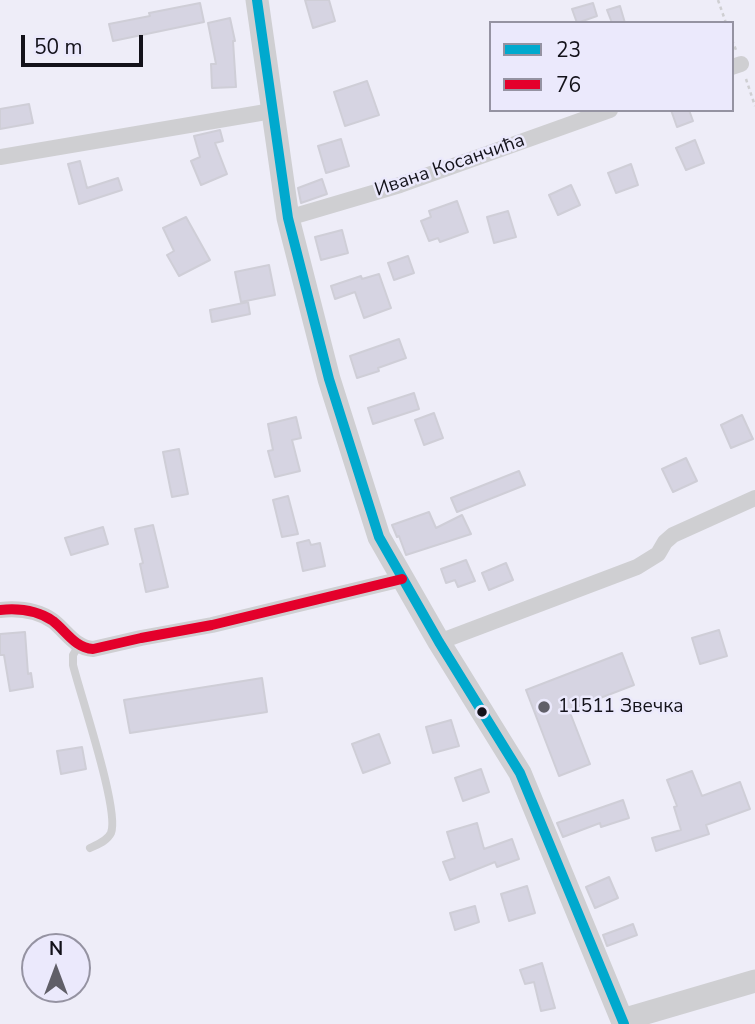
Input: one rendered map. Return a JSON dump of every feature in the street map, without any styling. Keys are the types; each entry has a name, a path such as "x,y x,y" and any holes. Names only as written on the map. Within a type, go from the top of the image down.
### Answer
{"street":[{"path":"257,0 288,218 329,379 379,537 401,579 520,773 623,1022 755,981"},
{"path":"0,158 272,111"},
{"name":"Ивана Косанчића","path":"288,218 400,185 604,112"},
{"path":"439,642 637,567 658,554 665,542 673,536 755,498"},
{"path":"0,610 32,611 52,621 85,649 93,649 212,625 401,579"}],"lane":[{"path":"79,645 73,655 73,665 100,762 113,825 110,836 90,848"}],"path":[{"path":"718,0 725,21"}],"building":[{"path":"305,0 329,0 335,21 313,28"},
{"path":"200,3 204,22 113,41 109,24"},
{"path":"593,3 597,16 576,21 572,9"},
{"path":"620,6 624,21 611,21 607,10"},
{"path":"230,18 235,41 236,87 212,88 211,64 216,64 208,23"},
{"path":"367,81 379,115 345,126 334,92"},
{"path":"29,104 33,123 0,129 0,109"},
{"path":"672,112 690,112 693,121 677,127"},
{"path":"220,130 223,141 215,143 227,174 201,185 191,161 200,157 194,136"},
{"path":"341,139 349,166 326,173 318,146"},
{"path":"695,140 704,163 686,170 676,148"},
{"path":"80,161 87,188 118,178 122,190 79,204 68,164"},
{"path":"631,164 638,185 616,193 608,173"},
{"path":"322,179 327,194 301,203 298,188"},
{"path":"571,185 580,205 558,215 549,195"},
{"path":"457,201 468,232 440,242 438,238 429,241 421,221 431,217 429,211"},
{"path":"508,211 516,237 494,243 487,217"},
{"path":"186,217 210,260 179,276 167,255 174,251 163,228"},
{"path":"342,230 348,253 321,260 315,237"},
{"path":"408,256 414,273 394,280 388,263"},
{"path":"269,265 275,295 241,302 235,272"},
{"path":"379,274 391,308 364,318 355,292 335,299 331,286 361,276 362,279"},
{"path":"248,302 250,314 212,322 210,310"},
{"path":"399,339 406,358 357,378 350,356"},
{"path":"414,393 419,409 373,424 368,408"},
{"path":"434,413 443,438 424,445 415,420"},
{"path":"742,415 753,439 731,448 721,425"},
{"path":"296,417 301,438 292,440 300,471 275,477 268,451 273,450 268,424"},
{"path":"179,449 188,494 172,497 163,452"},
{"path":"686,458 697,481 673,492 662,469"},
{"path":"519,471 525,485 457,512 451,498"},
{"path":"288,496 298,534 282,537 273,500"},
{"path":"429,512 436,528 462,515 471,534 406,555 392,525"},
{"path":"153,525 168,587 146,592 135,529"},
{"path":"103,527 108,544 71,555 65,538"},
{"path":"309,540 311,545 320,543 325,566 303,571 297,543"},
{"path":"466,560 475,581 458,587 455,580 446,583 441,569"},
{"path":"506,563 513,580 489,590 482,573"},
{"path":"719,630 727,656 700,664 692,638"},
{"path":"25,632 28,674 31,673 33,687 10,691 4,655 0,655 0,634"},
{"path":"622,653 634,685 569,710 590,764 559,776 526,690"},
{"path":"262,678 267,712 130,733 124,700"},
{"path":"451,720 459,746 433,753 426,727"},
{"path":"379,734 390,763 363,773 352,744"},
{"path":"82,747 86,769 61,774 57,751"},
{"path":"481,769 489,792 463,801 455,778"},
{"path":"692,771 702,796 740,782 750,809 706,825 709,834 656,851 652,838 681,830 674,807 677,806 667,780"},
{"path":"623,800 629,818 601,827 600,823 563,837 557,823"},
{"path":"477,823 484,849 512,839 519,859 497,867 495,862 450,880 443,862 455,858 447,832"},
{"path":"609,877 618,898 595,908 586,887"},
{"path":"527,886 535,913 509,921 501,894"},
{"path":"475,906 479,922 455,930 450,913"},
{"path":"633,924 637,935 607,946 603,935"},
{"path":"542,963 555,1008 541,1011 534,982 525,984 520,970"}],"transit line":[{"name":"23","path":"257,0 288,218 329,379 379,537 439,642 520,773 624,1024"},
{"name":"76","path":"0,610 41,614 81,646 93,649 212,625 402,579"}],"place":[{"name":"11511 Звечка","path":"544,707"}]}
